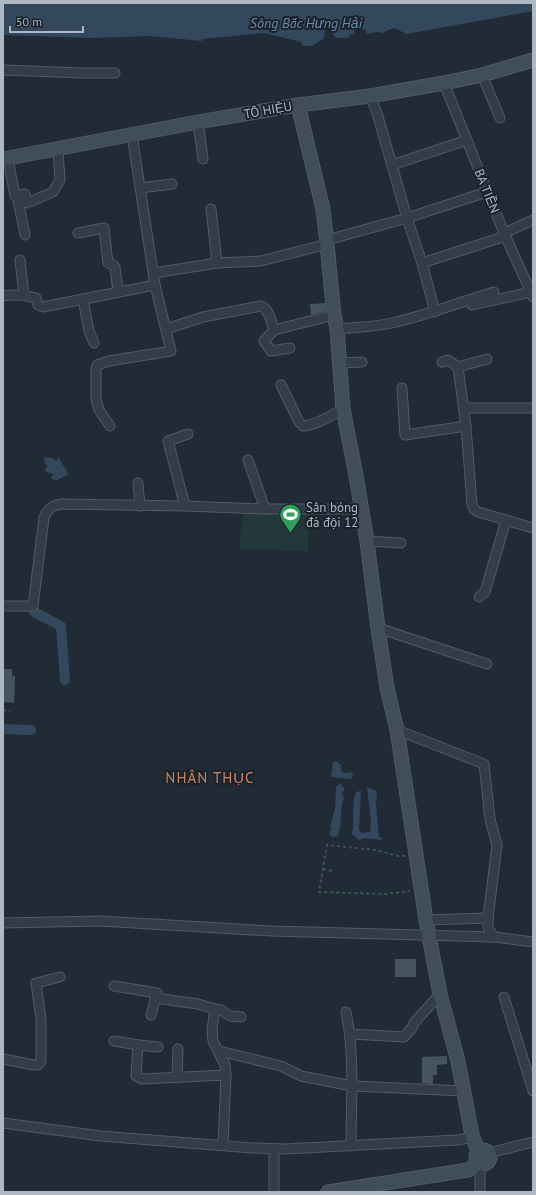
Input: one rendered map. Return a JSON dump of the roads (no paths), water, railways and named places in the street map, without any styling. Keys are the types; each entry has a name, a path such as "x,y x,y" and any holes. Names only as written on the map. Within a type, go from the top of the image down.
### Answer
{"street":[{"name":"TÔ HIỆU","path":"6,159 198,122 298,105 370,96 444,83 532,63"},
{"path":"3,70 115,73"},
{"path":"482,75 500,118"},
{"name":"BA TIỀN","path":"444,83 487,192 532,295"},
{"path":"370,96 377,113 407,218 422,263 434,312"},
{"path":"298,105 323,209 334,315 337,329 343,409 367,541 387,688 397,730 426,920 440,994 458,1061 474,1137 481,1157 480,1192"},
{"path":"198,122 203,159"},
{"path":"110,426 99,410 96,399 96,369 98,365 109,361 171,351 155,285 132,135"},
{"path":"392,165 467,140"},
{"path":"17,195 25,194 27,203 53,192 60,180 58,149"},
{"path":"6,159 15,196 17,195 26,235"},
{"path":"140,188 172,184"},
{"path":"154,273 217,263 261,261 407,218 487,192"},
{"path":"212,209 217,263"},
{"path":"422,263 505,234 533,220"},
{"path":"78,233 104,228 108,263 115,267 118,292"},
{"path":"20,260 24,295"},
{"path":"3,296 24,295 36,298 38,305 43,307 155,285"},
{"path":"337,329 379,325 434,312 444,307 494,292"},
{"path":"455,309 488,300 532,295"},
{"path":"83,299 89,331 94,343"},
{"path":"166,329 203,317 261,306 265,307 268,311 274,330"},
{"path":"290,348 271,351 264,341 274,330 334,315"},
{"path":"458,367 487,359"},
{"path":"442,362 448,360 458,367 466,426 473,507 478,512 533,528"},
{"path":"339,363 362,362"},
{"path":"281,385 299,422 303,426 319,421 343,409"},
{"path":"402,388 405,435 466,426"},
{"path":"464,408 533,408"},
{"path":"186,506 182,479 168,441 188,434"},
{"path":"248,460 265,509"},
{"path":"138,483 140,506"},
{"path":"3,606 33,606 44,518 50,508 54,506 62,504 265,509 361,509"},
{"path":"479,597 485,592 506,520"},
{"path":"367,541 401,543"},
{"path":"378,628 487,664"},
{"path":"397,730 484,764 490,819 497,845 488,918 488,928 494,937"},
{"path":"426,920 488,918"},
{"path":"3,923 100,921 272,931 494,937 533,942"},
{"path":"3,1059 34,1065 41,1061 41,1019 36,982 60,977"},
{"path":"114,986 157,993 151,1015"},
{"path":"351,1034 404,1037 412,1028 414,1023 440,994"},
{"path":"504,997 529,1065 533,1091"},
{"path":"155,998 198,1004 221,1010 230,1016 240,1017"},
{"path":"214,1009 212,1029 213,1041 225,1064 227,1146"},
{"path":"346,1012 351,1034 352,1086 350,1146"},
{"path":"114,1041 158,1047"},
{"path":"138,1045 136,1076 142,1079 226,1075"},
{"path":"177,1078 178,1049"},
{"path":"219,1051 281,1066 301,1076 352,1086 464,1091"},
{"path":"3,1123 100,1136 274,1149 457,1140 474,1137"},
{"path":"328,1192 468,1170 474,1167 481,1157 533,1142"},
{"path":"274,1149 274,1192"}],"water":[{"name":"Sông Bắc Hưng Hải","path":"3,3 533,3 533,11 406,34 395,28 383,33 376,32 367,34 365,29 361,30 360,28 354,31 354,35 350,34 348,38 336,38 333,35 332,30 325,29 324,38 312,46 303,46 301,42 265,33 202,39 202,41 149,36 93,38 3,35"},
{"path":"57,455 68,473 57,480 51,479 53,474 46,472 45,469 47,468 47,465 44,464 46,462 43,457 53,458 56,461 58,460"},
{"path":"336,761 341,765 341,771 344,773 351,772 353,774 352,779 331,777 333,762"},
{"path":"340,783 345,790 342,792 344,799 342,802 340,827 338,836 332,837 329,834 332,828 330,827 335,808 336,787"},
{"path":"367,787 377,791 376,803 379,837 382,838 382,840 364,838 358,840 352,834 353,807 356,792 361,791 359,830 362,833 370,832 371,822"}],"waterway":[{"path":"34,612 61,626 65,680"},
{"path":"3,729 31,730"}],"place":[{"name":"Sân bóng đá đội 12","path":"291,534"}],"district":[{"name":"NHÂN THỤC","path":"210,777"}]}
